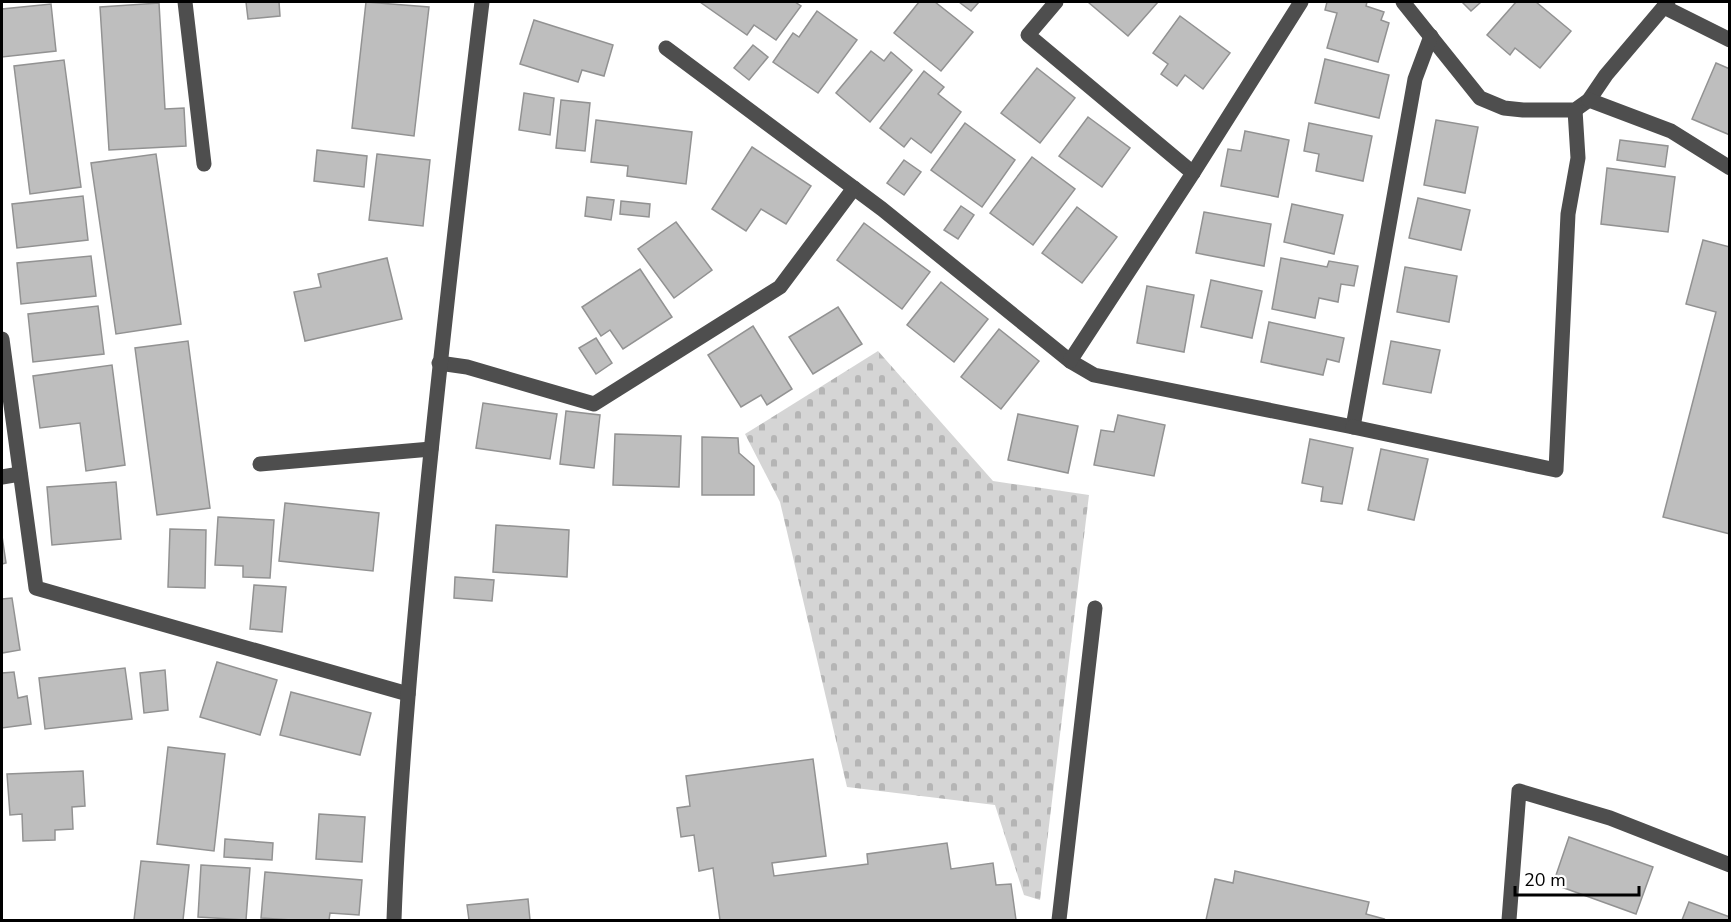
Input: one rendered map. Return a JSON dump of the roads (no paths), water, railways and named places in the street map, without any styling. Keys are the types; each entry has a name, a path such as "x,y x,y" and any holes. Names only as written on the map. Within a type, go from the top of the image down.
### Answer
{"street":[{"path":"185,2 204,164"},
{"path":"394,921 397,840 408,694 439,363 482,2"},
{"path":"1056,2 1028,35 1193,173"},
{"path":"1070,361 1301,2"},
{"path":"1403,2 1480,98 1504,108 1575,110 1589,100 1606,75 1666,4 1730,40"},
{"path":"1353,427 1415,78 1431,36"},
{"path":"666,48 854,188 1070,361 1094,375 1556,470 1568,214 1578,158 1575,110"},
{"path":"1589,100 1671,132 1730,168"},
{"path":"439,363 467,367 594,404 780,287 854,188"},
{"path":"2,339 36,588 408,694"},
{"path":"260,464 431,449"},
{"path":"2,477 20,474"},
{"path":"1059,921 1095,608"},
{"path":"1509,921 1519,791 1610,818 1730,865"}]}
